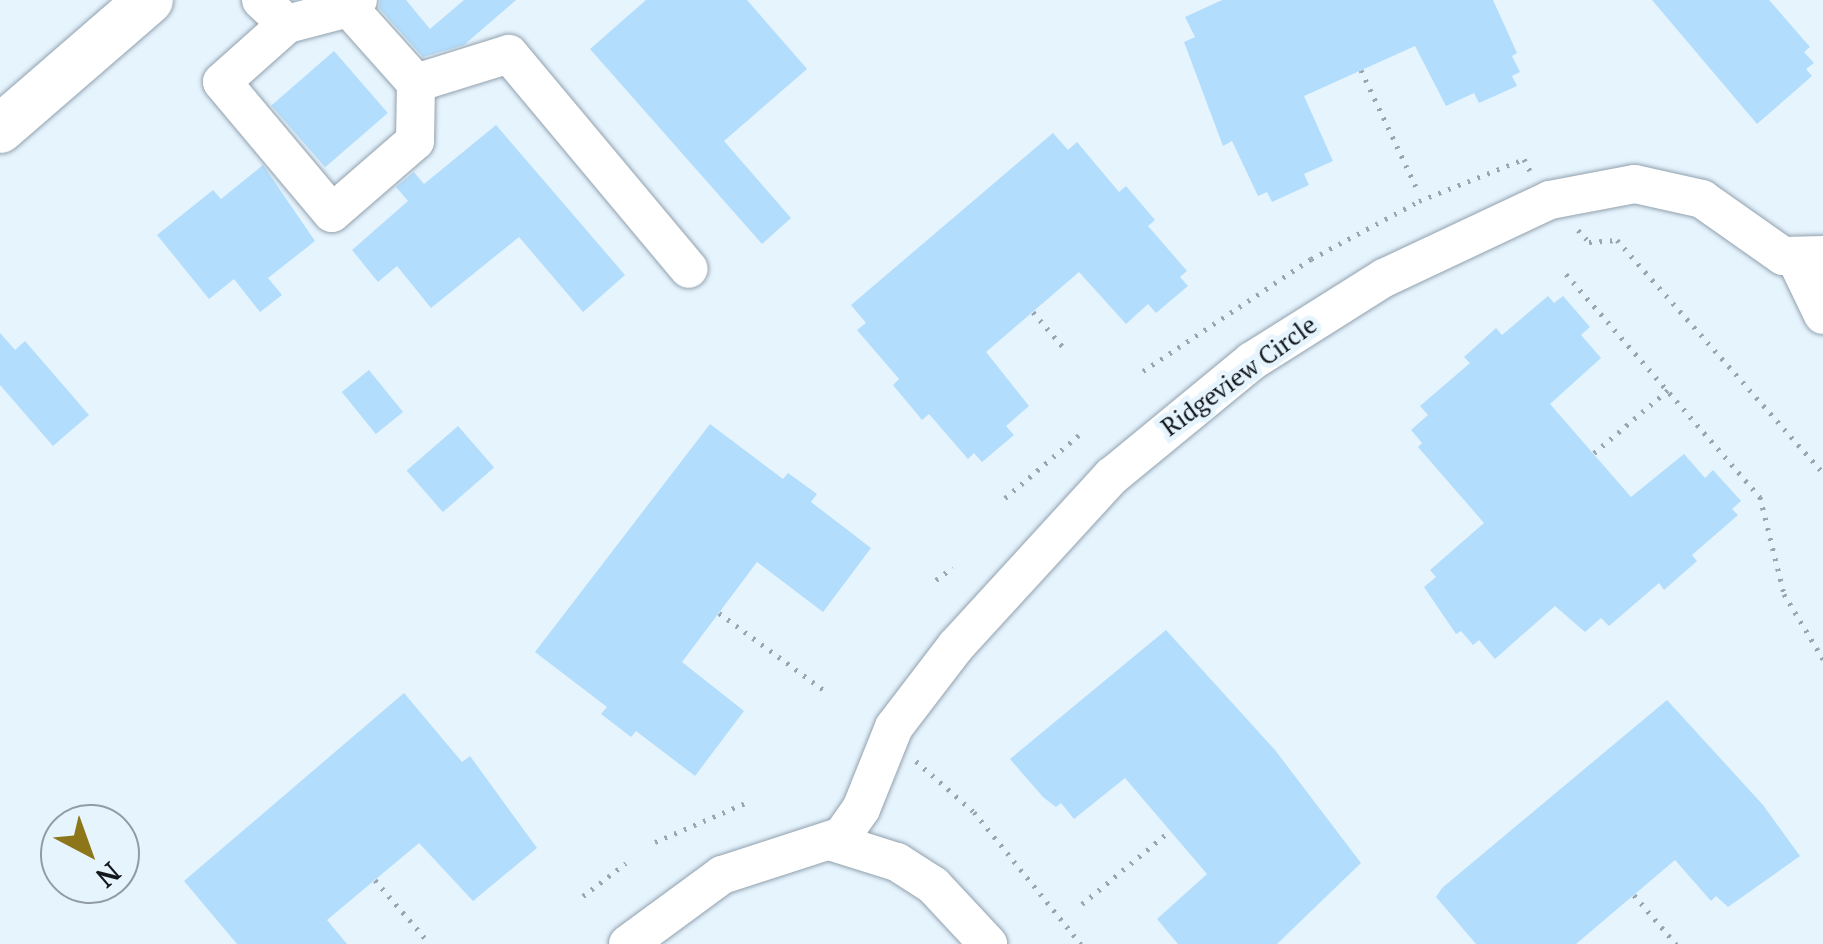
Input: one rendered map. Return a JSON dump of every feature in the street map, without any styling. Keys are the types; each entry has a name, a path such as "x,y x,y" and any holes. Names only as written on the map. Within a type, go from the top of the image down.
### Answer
{"main road":[{"path":"0,129 149,0"}],"street":[{"path":"353,4 416,83 415,141 332,212 222,82 274,12 353,4"},
{"path":"416,83 509,54 689,269"},
{"name":"Ridgeview Circle","path":"833,842 861,809 887,739 956,646 1044,547 1186,412 1295,330 1384,278 1550,200 1594,188 1671,188 1714,206 1809,257"},
{"path":"1809,257 1823,315"},
{"path":"628,944 722,875 833,842 897,862 932,884 988,944"}],"path":[{"path":"1361,70 1417,189"},
{"path":"1143,371 1311,260 1418,201 1524,158"},
{"path":"1550,200 1590,242 1617,240 1823,473"},
{"path":"1566,274 1760,497 1784,594 1823,660"},
{"path":"1033,312 1064,348"},
{"path":"1594,454 1668,390"},
{"path":"1004,498 1080,435"},
{"path":"936,580 953,567"},
{"path":"719,613 828,693"},
{"path":"887,739 974,812 1080,944"},
{"path":"655,842 748,802"},
{"path":"1082,904 1170,831"},
{"path":"583,896 626,863"},
{"path":"375,880 430,944"},
{"path":"1634,896 1676,944"}],"building":[{"path":"380,0 406,0 430,29 464,0 516,0 464,45 423,57 379,8"},
{"path":"646,0 747,0 807,69 724,141 791,218 762,244 590,49"},
{"path":"1222,0 1493,0 1517,53 1512,56 1520,72 1512,76 1517,86 1479,103 1474,93 1446,106 1415,46 1304,96 1333,161 1304,174 1309,185 1272,202 1267,192 1258,196 1232,141 1223,146 1184,42 1195,37 1185,17"},
{"path":"1652,0 1769,0 1810,47 1804,52 1814,63 1806,69 1812,76 1757,124"},
{"path":"334,51 388,113 325,167 271,105"},
{"path":"496,125 625,275 583,312 519,237 431,308 397,266 378,282 352,250 408,201 396,187 414,172 424,184"},
{"path":"1053,133 1068,150 1077,142 1119,192 1126,186 1155,220 1148,226 1187,271 1180,277 1188,286 1156,313 1148,304 1126,324 1079,272 986,352 1029,406 1006,426 1014,435 982,462 974,453 968,459 929,414 922,420 893,385 899,379 857,330 866,323 851,305"},
{"path":"263,165 315,241 268,278 282,295 260,312 234,279 209,299 157,235 213,190 221,199"},
{"path":"1548,296 1554,303 1563,296 1590,327 1581,335 1601,358 1550,404 1631,497 1684,454 1705,478 1713,470 1741,501 1732,509 1738,515 1692,555 1697,561 1664,590 1659,583 1609,626 1601,618 1585,632 1555,606 1495,659 1479,640 1473,645 1461,631 1456,634 1424,587 1436,577 1430,570 1484,523 1418,447 1422,443 1411,430 1428,415 1420,406 1470,363 1464,357 1496,328 1502,335"},
{"path":"0,333 15,350 25,341 89,415 53,446 0,385"},
{"path":"369,370 403,412 376,434 342,392"},
{"path":"710,424 783,479 788,473 817,494 811,502 871,548 823,612 757,562 682,662 744,711 695,776 636,731 631,737 601,714 607,707 535,652"},
{"path":"458,426 494,468 443,512 407,471"},
{"path":"1166,630 1275,750 1361,863 1277,944 1178,944 1157,919 1207,874 1125,778 1074,819 1061,803 1056,807 1043,797 1010,759"},
{"path":"404,693 462,762 470,756 537,848 473,901 419,843 327,920 347,944 237,944 184,881"},
{"path":"1667,700 1763,805 1800,856 1728,907 1716,896 1711,901 1675,860 1576,944 1476,944 1436,897 1442,888"}]}
